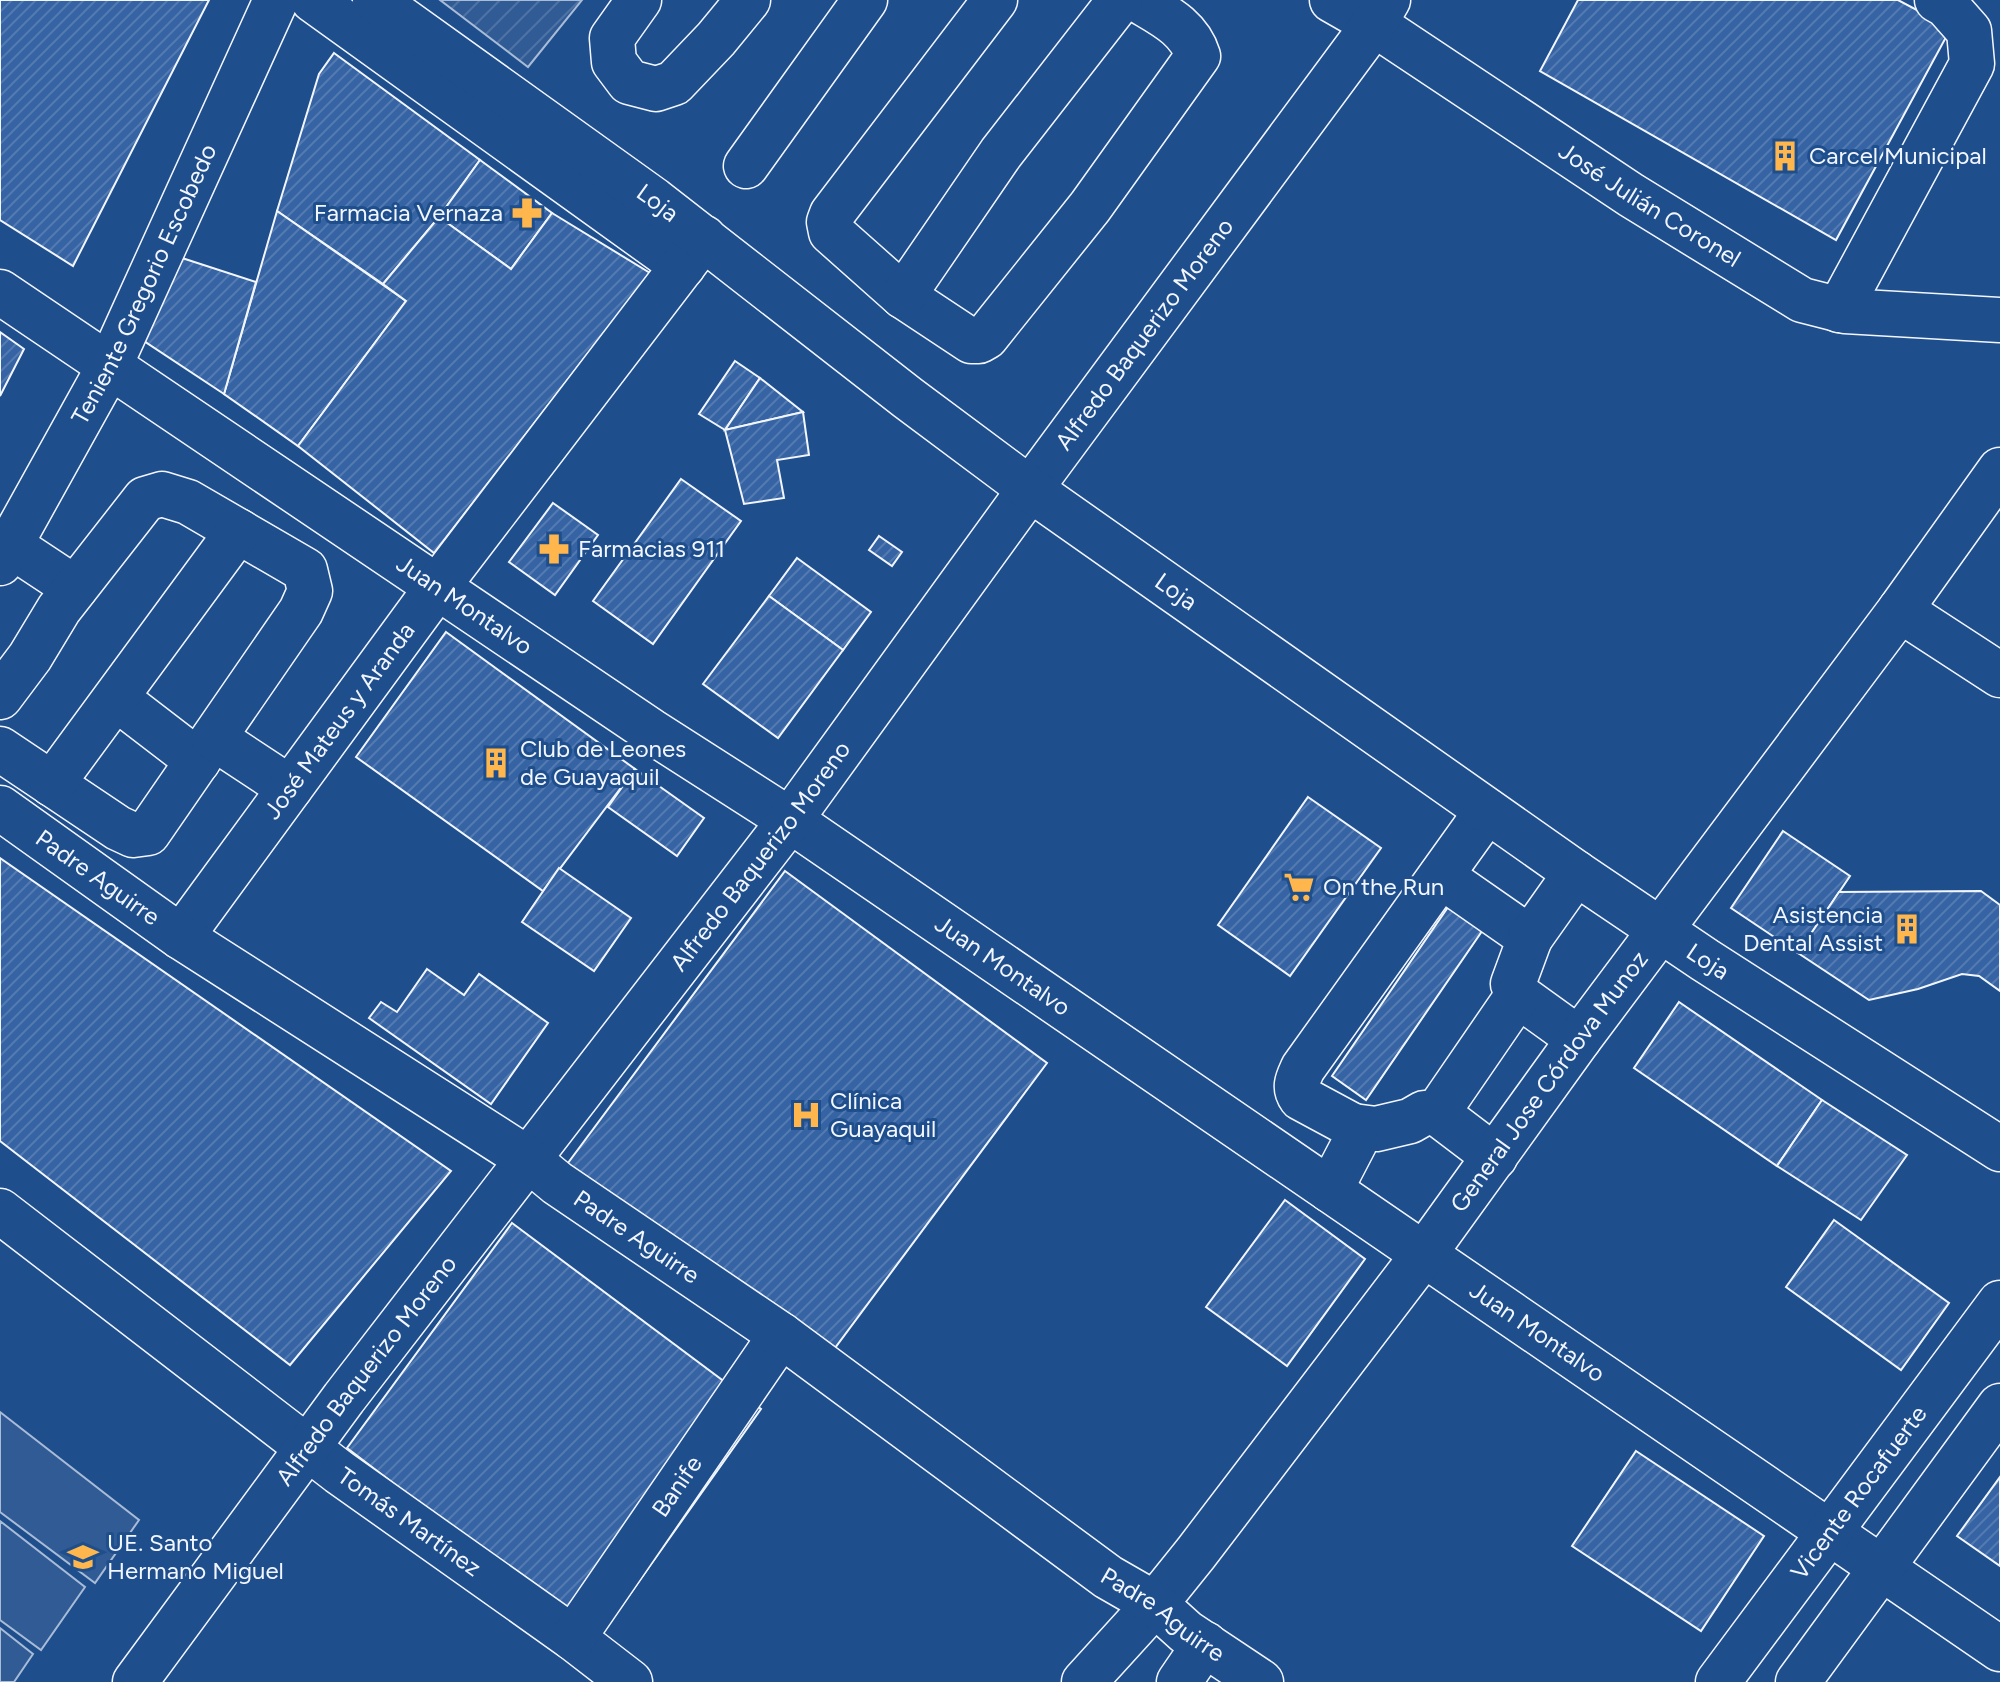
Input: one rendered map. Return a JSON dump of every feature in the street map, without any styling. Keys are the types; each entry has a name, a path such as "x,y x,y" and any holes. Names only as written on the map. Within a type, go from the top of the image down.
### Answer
{"street":[{"name":"Teniente Gregorio Escobedo","path":"4,556 110,365 276,0"},
{"name":"Loja","path":"313,0 908,398 1030,489 1661,931 2000,1149"},
{"name":"Loja","path":"375,0 654,200 693,252"},
{"path":"639,0 612,38 614,62 629,82 656,89 674,83 748,0"},
{"path":"746,166 865,0"},
{"path":"995,0 829,222 831,232 903,296 971,341 986,337 1090,207 1198,56 1193,41 1178,25 1138,0"},
{"path":"903,296 1001,153 1120,0"},
{"name":"José Julián Coronel","path":"1332,0 1381,12 1631,195 1802,300 1839,310 2000,320"},
{"path":"1839,310 1972,64 1969,31 1946,5 1937,0"},
{"name":"Alfredo Baquerizo Moreno","path":"135,1682 308,1447 790,820 1381,12"},
{"name":"José Mateus y Aranda","path":"181,937 438,586 693,252"},
{"name":"Juan Montalvo","path":"0,292 651,731 790,820 2000,1649"},
{"name":"General Jose Córdova Munoz","path":"1084,1682 1155,1604 1424,1254 2000,470"},
{"path":"0,697 30,657 67,598 145,499 162,494 188,502 305,570 310,591 301,611 148,833 133,835 118,828 0,749"},
{"path":"52,784 238,531"},
{"path":"4,556 67,598"},
{"path":"1900,610 2000,675"},
{"path":"116,698 206,750 290,788"},
{"name":"Padre Aguirre","path":"0,808 181,937 528,1159 557,1183 781,1335 1108,1577 1155,1604 1186,1632 1261,1682"},
{"path":"1487,811 1303,1068 1296,1082 1296,1091 1301,1098 1353,1126 1376,1129 1410,1121 1424,1113 1437,1113 1495,1157"},
{"path":"1576,873 1530,938 1513,984 1518,995 1579,1039"},
{"path":"1441,876 1530,938"},
{"path":"1437,1113 1518,995"},
{"path":"1247,1135 1301,1098"},
{"path":"1330,1190 1355,1142 1353,1126"},
{"name":"Tomás Martínez","path":"0,1211 308,1447 630,1682"},
{"name":"Vicente Rocafuerte","path":"1718,1682 2000,1303"},
{"name":"Banife","path":"573,1638 781,1335"},
{"path":"1798,1682 2000,1406"},
{"path":"1179,1682 1205,1644"}],"shaded area":[{"path":"440,0 582,0 528,67"},
{"path":"0,1412 139,1520 95,1583 0,1512"},
{"path":"0,1521 85,1587 41,1650 0,1620"},
{"path":"0,1628 33,1654 14,1682 0,1682"}],"building":[{"path":"0,0 209,0 73,266 0,220"},
{"name":"Carcel Municipal","path":"1578,0 1898,0 1951,28 1836,240 1540,71"},
{"path":"334,53 480,160 439,217 383,284 277,211 319,74"},
{"path":"480,160 552,213 511,269 439,217"},
{"path":"277,211 406,301 298,446 224,394"},
{"path":"552,213 650,273 434,553 298,446 406,301 383,284 439,217 511,269"},
{"path":"179,257 256,282 224,394 144,341"},
{"path":"0,332 24,349 0,396"},
{"path":"735,361 760,378 725,430 699,414"},
{"path":"760,378 803,412 725,430"},
{"path":"803,412 809,455 777,460 784,498 744,504 725,430"},
{"path":"681,479 741,521 653,644 593,601"},
{"name":"Farmacias 911","path":"553,503 598,535 555,595 509,562"},
{"path":"879,536 902,552 892,566 869,550"},
{"path":"797,558 871,612 843,650 769,596"},
{"path":"769,596 843,650 778,738 703,684"},
{"name":"Club de Leones de Guayaquil","path":"446,632 635,769 543,891 356,757"},
{"path":"635,769 704,818 677,856 608,807"},
{"name":"On the Run","path":"1308,797 1381,848 1290,976 1218,925"},
{"path":"1783,831 1850,876 1798,953 1731,908"},
{"path":"0,858 451,1171 290,1365 0,1141"},
{"path":"559,868 631,918 594,971 522,922"},
{"name":"Clínica Guayaquil","path":"785,871 1047,1063 826,1360 565,1167"},
{"name":"Asistencia Dental Assist","path":"1981,891 2000,905 2000,991 1979,976 1962,974 1918,989 1869,1000 1798,953 1839,892"},
{"path":"1455,897 1489,921 1366,1100 1332,1076"},
{"path":"427,969 464,995 479,974 548,1023 491,1104 369,1018 381,1002 397,1012"},
{"path":"1679,1002 1822,1100 1777,1166 1634,1068"},
{"path":"1822,1100 1907,1155 1861,1220 1777,1166"},
{"path":"1285,1200 1365,1259 1287,1366 1206,1307"},
{"path":"1834,1220 1949,1303 1901,1370 1786,1287"},
{"path":"512,1223 761,1409 598,1639 347,1448"},
{"path":"1636,1451 1764,1536 1701,1631 1572,1546"},
{"path":"2000,1477 2000,1566 1957,1536"}],"place":[{"name":"Carcel Municipal","path":"1785,156"},
{"name":"Farmacia Vernaza","path":"527,213"},
{"name":"Farmacias 911","path":"554,549"},
{"name":"Club de Leones de Guayaquil","path":"496,763"},
{"name":"On the Run","path":"1299,887"},
{"name":"Asistencia Dental Assist","path":"1907,929"},
{"name":"Clínica Guayaquil","path":"806,1115"},
{"name":"UE. Santo Hermano Miguel","path":"83,1557"}]}
